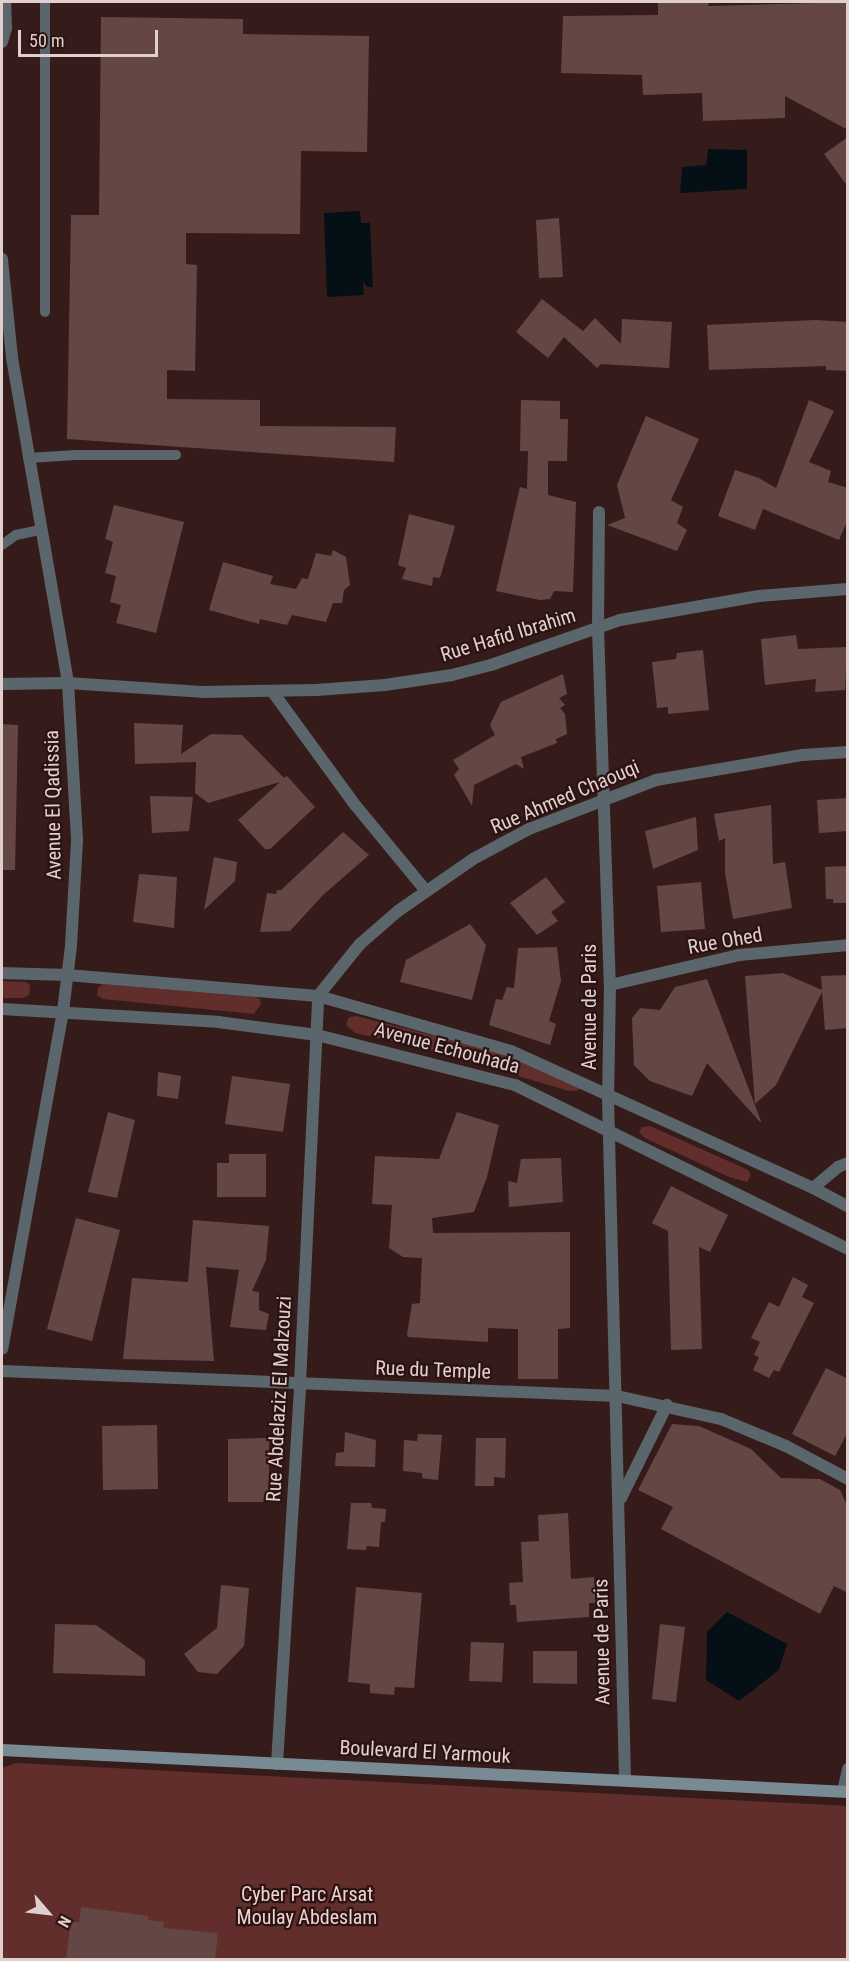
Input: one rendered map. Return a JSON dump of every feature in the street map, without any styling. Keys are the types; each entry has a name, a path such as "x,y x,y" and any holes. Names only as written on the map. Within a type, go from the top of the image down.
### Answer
{"main road":[{"name":"Boulevard El Yarmouk","path":"2,1750 845,1791"}],"street":[{"path":"2,42 6,28 5,2"},
{"name":"Avenue El Qadissia","path":"2,259 12,358 68,683 77,841 63,1011 2,1349"},
{"name":"Avenue de Paris","path":"599,512 598,628 610,985 608,1097 625,1780"},
{"name":"Rue Hafid Ibrahim","path":"2,684 68,683 202,692 385,685 452,675 527,654 620,620 688,606 759,596 848,589"},
{"path":"272,691 356,806 426,891"},
{"name":"Rue Ahmed Chaouqi","path":"318,996 360,944 398,911 495,846 529,829 656,780 803,755 848,752"},
{"name":"Rue Ohed","path":"610,985 739,955 848,945"},
{"name":"Avenue Echouhada","path":"2,973 67,975 318,996 511,1051 608,1097 813,1188 848,1207"},
{"path":"317,1035 318,996"},
{"name":"Avenue Echouhada","path":"2,1009 218,1022 317,1035 515,1085 848,1249"},
{"name":"Rue Abdelaziz El Malzouzi","path":"278,1764 317,1035"},
{"path":"813,1188 838,1167 848,1163"},
{"name":"Rue du Temple","path":"2,1371 616,1396 667,1405 721,1419 753,1431 848,1479"},
{"name":"Avenue de Paris","path":"619,1502 667,1405"},
{"path":"845,1791 848,1769"}],"lane":[{"path":"45,2 45,312"},
{"path":"28,458 76,455 176,455"},
{"path":"2,545 16,535 40,530"}],"green space":[{"path":"2,981 26,982 30,985 29,995 23,998 2,998"},
{"path":"103,984 255,997 260,999 261,1004 254,1014 103,999 97,995 98,988"},
{"path":"356,1016 498,1052 574,1077 580,1085 579,1090 569,1091 423,1048 355,1033 346,1025 349,1017"},
{"path":"650,1126 748,1170 751,1175 747,1182 729,1177 645,1138 639,1132 642,1127"},
{"name":"Cyber Parc Arsat Moulay Abdeslam","path":"16,1763 847,1806 847,1959 2,1959 2,1768"}],"shaded area":[{"path":"708,149 747,150 747,189 680,193 682,167 706,165"},
{"path":"360,211 361,223 370,223 373,287 367,287 363,282 364,295 327,297 324,213"},
{"path":"727,1612 787,1644 779,1670 739,1701 706,1680 707,1632"}],"building":[{"path":"658,2 709,2 708,6 848,2 848,130 785,96 785,118 703,121 702,93 643,95 642,75 561,73 563,16 658,15"},
{"path":"101,17 243,19 243,34 369,36 367,152 301,151 300,234 186,233 186,264 197,265 195,371 167,370 167,399 260,400 260,426 396,427 394,462 67,439 71,215 99,215"},
{"path":"848,137 848,187 824,154"},
{"path":"559,218 563,277 539,278 536,220"},
{"path":"542,299 583,331 595,318 621,344 622,319 672,322 669,368 601,364 597,368 564,337 548,358 516,332"},
{"path":"815,320 848,322 848,371 826,370 826,366 709,370 707,325"},
{"path":"521,400 560,401 560,419 568,419 567,461 548,461 548,495 576,502 573,592 554,591 550,599 540,600 496,591 520,487 527,489 528,451 520,451"},
{"path":"809,400 834,411 809,462 831,471 828,482 848,488 848,519 839,540 763,509 755,530 718,516 735,470 759,478 776,488"},
{"path":"646,416 699,439 671,500 683,507 677,523 687,530 677,551 607,525 625,518 617,485"},
{"path":"114,505 184,522 156,633 116,623 121,605 110,602 116,576 105,573 113,542 105,539"},
{"path":"409,514 455,526 440,578 433,577 432,586 402,579 406,568 398,565"},
{"path":"333,550 346,557 350,585 344,590 342,603 333,603 326,622 292,615 287,625 260,619 259,624 209,610 223,562 273,576 270,584 296,589 302,578 308,579 316,553 331,556"},
{"path":"796,635 798,649 847,647 845,690 815,692 816,679 765,685 761,639"},
{"path":"703,650 709,710 668,714 668,707 657,708 652,662 676,659 677,653"},
{"path":"563,674 567,694 559,698 565,705 560,708 565,714 567,734 556,739 557,743 521,757 524,769 516,764 474,785 472,806 454,775 459,769 453,760 495,735 490,725 501,702"},
{"path":"134,723 183,725 181,754 211,734 242,735 284,778 287,776 315,807 270,849 265,849 238,820 280,782 208,803 195,793 196,762 135,764"},
{"path":"2,724 18,725 15,870 2,870"},
{"path":"150,796 193,797 189,831 152,833"},
{"path":"848,798 848,831 819,833 817,800"},
{"path":"771,805 773,864 785,862 792,908 733,919 725,873 725,838 719,841 714,814"},
{"path":"696,817 698,850 653,869 645,831"},
{"path":"343,832 369,855 323,895 290,931 260,932 267,893 276,894 277,890 281,890"},
{"path":"214,857 237,862 235,881 204,910"},
{"path":"848,866 848,903 833,903 833,899 826,899 825,867"},
{"path":"139,874 177,877 174,928 133,922"},
{"path":"546,877 565,902 551,912 558,921 537,935 510,903"},
{"path":"701,882 705,929 661,932 657,886"},
{"path":"470,924 486,945 472,1000 400,982 406,960"},
{"path":"557,947 561,981 549,1021 556,1024 550,1045 489,1025 496,999 502,1000 507,987 514,988 518,948"},
{"path":"783,973 822,990 821,976 848,975 848,1028 825,1030 822,992 776,1085 755,1104 745,976"},
{"path":"707,979 760,1122 707,1063 692,1096 650,1081 634,1065 632,1018 640,1008 660,1010 675,987"},
{"path":"158,1072 181,1076 178,1099 157,1096"},
{"path":"232,1076 290,1084 283,1132 225,1124"},
{"path":"108,1112 135,1120 117,1198 88,1192"},
{"path":"457,1112 499,1125 487,1177 474,1212 432,1218 433,1233 570,1232 570,1328 558,1329 558,1379 518,1379 518,1329 488,1328 488,1342 408,1337 412,1304 420,1303 422,1258 403,1257 389,1248 392,1205 372,1204 375,1156 439,1159"},
{"path":"229,1154 266,1154 266,1197 217,1197 217,1163 229,1163"},
{"path":"561,1158 563,1202 509,1207 508,1181 517,1183 521,1159"},
{"path":"671,1186 728,1215 710,1252 699,1247 702,1349 671,1350 668,1231 652,1223"},
{"path":"76,1218 120,1230 92,1341 47,1329"},
{"path":"193,1220 269,1226 266,1260 252,1291 259,1292 259,1310 269,1314 266,1330 230,1327 239,1270 206,1267 214,1361 123,1359 132,1278 188,1282"},
{"path":"793,1277 808,1285 802,1297 814,1303 779,1372 774,1370 769,1378 753,1370 759,1357 754,1355 760,1342 751,1338 769,1302 779,1307"},
{"path":"826,1368 848,1379 848,1432 835,1456 792,1434"},
{"path":"672,1424 699,1426 751,1449 781,1478 820,1479 840,1490 848,1507 848,1593 834,1586 820,1614 661,1529 673,1507 638,1490"},
{"path":"157,1425 158,1489 103,1490 102,1426"},
{"path":"345,1432 376,1440 375,1467 335,1466 336,1453 344,1452"},
{"path":"418,1434 442,1435 438,1480 422,1478 422,1473 403,1471 404,1440 417,1441"},
{"path":"269,1438 269,1502 228,1502 228,1439"},
{"path":"476,1438 506,1438 505,1478 494,1477 494,1486 475,1486"},
{"path":"351,1503 371,1503 372,1508 386,1509 385,1522 381,1522 379,1547 367,1546 366,1550 347,1549"},
{"path":"568,1513 571,1579 594,1577 596,1603 589,1603 589,1617 517,1622 516,1605 510,1605 509,1583 523,1582 521,1542 539,1541 538,1515"},
{"path":"221,1585 249,1588 244,1646 217,1674 198,1672 184,1654 217,1628"},
{"path":"356,1587 422,1593 414,1688 395,1687 394,1695 370,1693 370,1684 348,1682"},
{"path":"55,1624 96,1625 145,1660 145,1676 53,1673"},
{"path":"660,1624 685,1627 676,1702 652,1699"},
{"path":"471,1642 504,1643 502,1682 469,1681"},
{"path":"533,1651 577,1651 577,1684 533,1683"},
{"path":"81,1907 149,1916 148,1920 164,1922 163,1928 218,1933 215,1959 66,1959 71,1921 79,1923"}]}
